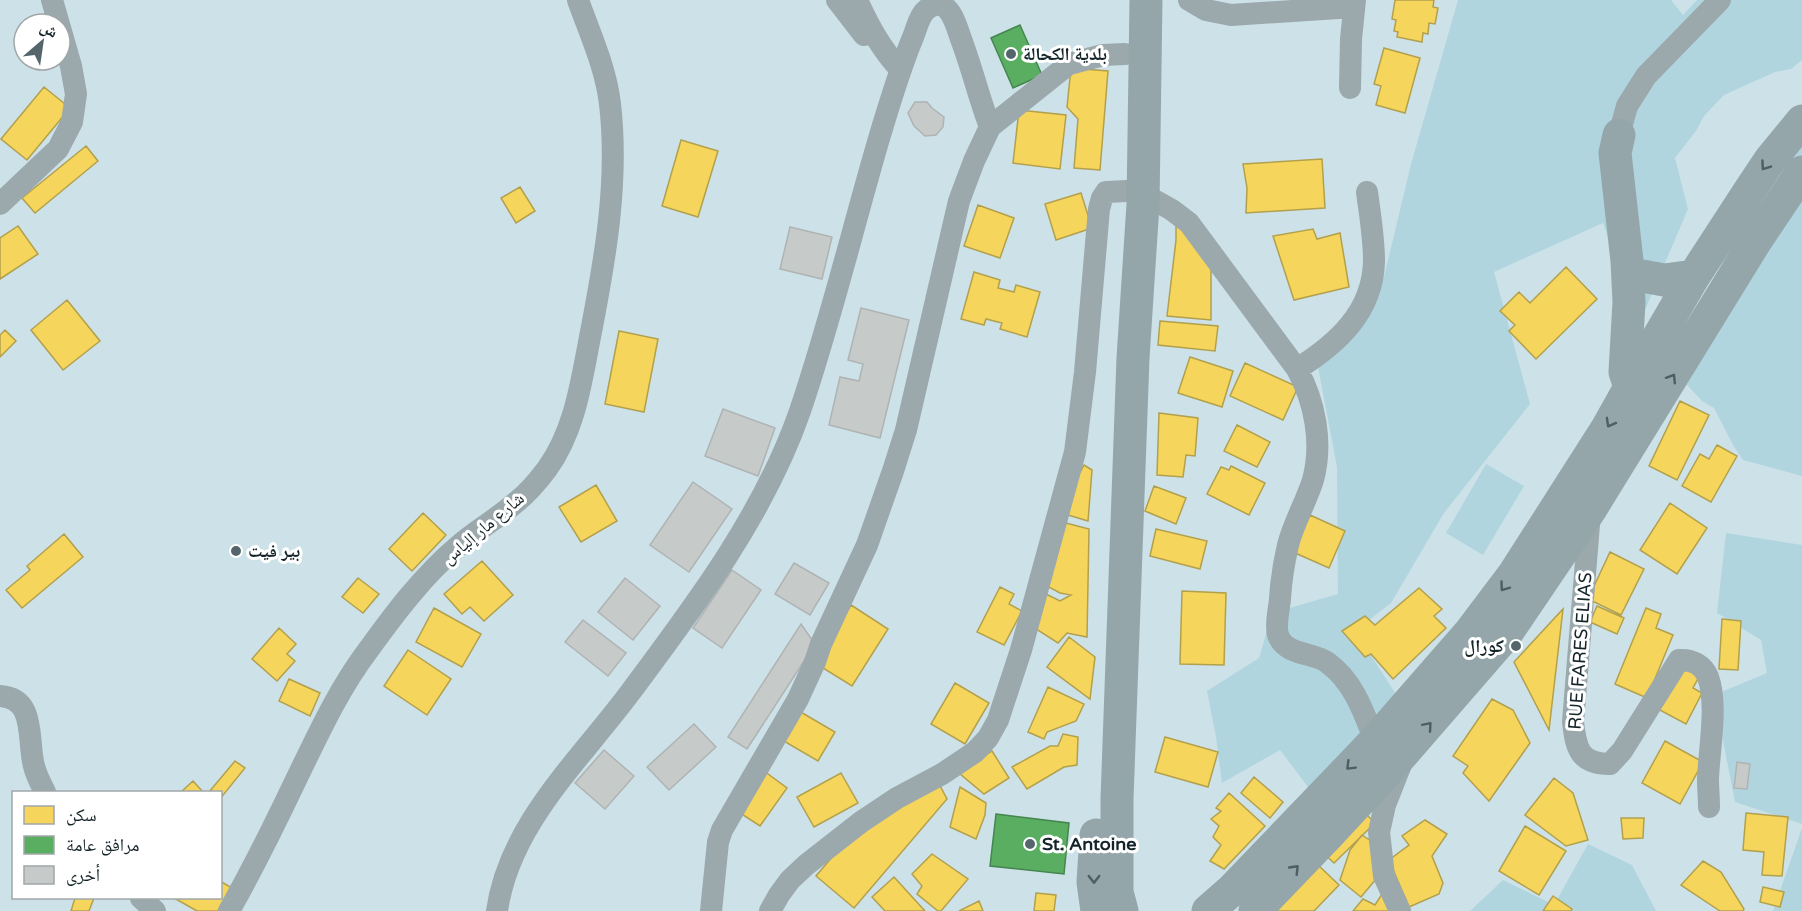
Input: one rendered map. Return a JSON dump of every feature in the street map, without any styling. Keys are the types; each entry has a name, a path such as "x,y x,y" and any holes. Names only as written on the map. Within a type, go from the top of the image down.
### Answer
{"highway":[{"path":"1122,911 1117,892 1117,800 1133,358 1135,198 1125,54 1127,0"},
{"path":"1097,911 1093,882 1135,198 1143,143 1146,0"},
{"path":"1255,911 1329,834 1514,574 1606,430 1694,276 1770,160 1802,121"},
{"path":"1619,135 1629,157 1646,326 1652,348"},
{"path":"1619,135 1615,153 1627,261 1629,302 1625,372 1630,387"},
{"path":"1208,911 1387,750 1503,638 1590,510 1755,242 1802,172"},
{"path":"1642,276 1664,280 1694,276"}],"street":[{"path":"0,204 58,149 72,122 75,84 72,66 52,0"},
{"name":"شارع مار إلياس","path":"229,911 277,820 331,708 366,652 430,573 457,547 517,502 531,487 547,468 569,429 581,382 608,238 613,170 612,125 605,73 578,0"},
{"path":"837,0 862,34 879,42"},
{"path":"857,0 879,42 900,69"},
{"path":"1189,0 1206,10 1231,15 1354,3 1350,88"},
{"path":"1619,135 1627,106 1646,76 1720,0"},
{"path":"512,911 499,901 525,833 553,789 628,696 701,595 758,506 781,461 807,388 900,69 922,14 932,5 944,6 956,24 990,128"},
{"path":"711,911 718,842 722,830 798,699 867,545 885,497 906,430 959,201 974,161 990,128 1069,64 1103,55 1125,54"},
{"path":"770,911 784,888 806,865 889,804 975,752 988,738 998,720 1022,650 1075,452 1085,372 1099,209 1101,198 1106,192 1156,201 1189,223 1297,369 1311,397 1317,455 1312,480 1288,544 1280,591 1278,635 1282,642 1293,651 1318,658 1337,670 1360,702 1400,768 1385,805 1379,832 1384,876 1400,911"},
{"path":"1297,369 1321,354 1343,335 1362,309 1371,287 1374,262 1367,192"},
{"name":"RUE FARES ELIAS","path":"1590,510 1573,722 1576,745 1586,760 1610,764 1622,751 1679,660 1689,659 1700,666 1708,676 1713,696 1708,780 1709,807"},
{"path":"0,696 19,702 25,711 33,765 45,791"},
{"path":"143,899 155,911"}],"shaded area":[{"path":"1458,0 1671,0 1683,15 1697,0 1802,0 1802,60 1791,69 1775,72 1724,95 1704,116 1696,131 1675,158 1688,209 1639,324 1603,223 1494,272 1530,404 1444,513 1391,603 1355,631 1405,708 1321,804 1280,750 1222,783 1207,691 1259,658 1272,613 1338,594 1337,467 1318,367 1384,277 1411,164"},
{"path":"1802,135 1802,476 1743,460 1714,408 1702,401 1687,385 1727,248"},
{"path":"1486,464 1524,486 1483,555 1446,533"},
{"path":"1726,533 1802,545 1802,824 1735,802 1714,695 1767,673 1761,640 1717,613"},
{"path":"1802,828 1802,911 1773,911"},
{"path":"1588,844 1632,865 1656,911 1470,911 1503,880 1554,905"}],"building: سكن":[{"path":"1395,0 1434,0 1433,7 1438,8 1435,24 1429,23 1428,34 1423,33 1422,42 1397,37 1398,32 1394,31 1396,20 1392,19"},
{"path":"1384,48 1420,58 1405,113 1376,105 1381,86 1374,84"},
{"path":"1071,68 1108,71 1100,170 1074,168 1078,119 1067,107"},
{"path":"44,87 70,108 27,160 1,139"},
{"path":"1019,110 1066,115 1060,169 1013,163"},
{"path":"681,140 718,151 698,217 662,206"},
{"path":"86,146 98,161 35,213 22,198"},
{"path":"1322,159 1325,208 1246,213 1247,188 1243,164"},
{"path":"520,187 535,211 516,223 501,198"},
{"path":"1081,193 1092,228 1056,240 1045,204"},
{"path":"978,205 1014,218 1000,258 964,246"},
{"path":"1176,219 1211,268 1211,320 1167,316 1176,240"},
{"path":"18,226 38,254 0,279 0,238"},
{"path":"1313,229 1317,239 1340,233 1349,287 1294,300 1273,236"},
{"path":"1566,267 1597,299 1536,359 1509,331 1515,325 1500,311 1519,292 1530,303"},
{"path":"974,272 1000,280 998,288 1014,292 1016,285 1040,292 1027,337 1000,329 1002,323 986,319 984,325 961,319"},
{"path":"67,300 100,341 63,370 31,330"},
{"path":"1160,321 1218,326 1215,351 1158,345"},
{"path":"5,330 16,341 0,357 0,335"},
{"path":"619,331 658,339 644,412 605,404"},
{"path":"1190,357 1233,371 1222,407 1178,393"},
{"path":"1245,363 1298,387 1283,420 1230,396"},
{"path":"1680,401 1709,415 1677,480 1649,466"},
{"path":"1159,413 1198,418 1195,456 1186,455 1183,477 1157,475"},
{"path":"1237,425 1270,442 1257,467 1224,451"},
{"path":"1717,445 1737,456 1711,502 1682,486 1700,454 1709,459"},
{"path":"1084,465 1092,470 1088,521 1068,515 1077,478"},
{"path":"1231,466 1265,483 1249,515 1207,494 1221,467 1229,470"},
{"path":"596,485 617,521 581,542 559,507"},
{"path":"1154,486 1186,498 1176,524 1145,511"},
{"path":"1670,503 1707,528 1677,574 1640,550"},
{"path":"423,513 446,535 412,571 389,549"},
{"path":"1310,515 1345,531 1329,568 1293,552"},
{"path":"1066,523 1089,529 1087,637 1067,633 1058,643 1033,627 1046,594 1060,601 1071,595 1060,593 1045,585"},
{"path":"1156,529 1207,541 1200,569 1150,556"},
{"path":"64,534 83,557 22,608 6,590 30,570 27,566"},
{"path":"1610,552 1644,569 1621,615 1588,599"},
{"path":"482,561 513,595 484,621 470,607 462,614 444,594"},
{"path":"358,578 379,594 363,613 342,597"},
{"path":"1000,587 1014,594 1009,604 1022,611 1004,645 977,632"},
{"path":"1419,588 1442,609 1434,616 1446,628 1393,679 1371,654 1365,657 1342,631 1365,616 1375,625"},
{"path":"1182,591 1226,593 1224,665 1180,664"},
{"path":"851,605 888,629 852,686 815,663"},
{"path":"1597,606 1624,618 1617,634 1590,622"},
{"path":"434,608 481,634 462,667 416,642"},
{"path":"1646,608 1661,614 1656,628 1673,635 1647,698 1615,684"},
{"path":"1563,609 1549,730 1514,662"},
{"path":"1722,619 1741,621 1738,670 1719,669"},
{"path":"279,628 296,644 287,654 295,661 277,681 252,659"},
{"path":"1069,637 1095,657 1090,699 1047,667"},
{"path":"408,650 451,679 427,715 384,686"},
{"path":"1678,664 1700,675 1693,688 1702,693 1686,724 1656,708"},
{"path":"289,679 320,693 310,716 279,701"},
{"path":"955,683 989,703 965,744 931,724"},
{"path":"1048,687 1084,704 1076,721 1047,732 1044,739 1028,732"},
{"path":"1492,699 1513,710 1530,743 1489,801 1463,773 1468,766 1453,756"},
{"path":"799,711 835,732 818,761 782,740"},
{"path":"1063,734 1078,737 1077,765 1064,767 1027,789 1012,767 1050,746 1058,746"},
{"path":"1165,737 1218,752 1208,787 1155,772"},
{"path":"1665,741 1703,762 1680,804 1642,783"},
{"path":"992,751 1009,778 984,794 959,773"},
{"path":"235,761 245,768 222,797 222,791 210,791"},
{"path":"764,771 787,788 760,826 737,811"},
{"path":"841,773 858,803 814,827 797,797"},
{"path":"1254,777 1283,802 1270,818 1241,793"},
{"path":"1554,778 1573,793 1588,840 1566,846 1525,815"},
{"path":"193,781 202,791 182,791"},
{"path":"938,782 947,799 854,908 816,876 844,843"},
{"path":"960,787 986,803 985,815 976,839 950,827"},
{"path":"1229,793 1265,826 1224,869 1210,861 1221,845 1213,837 1219,826 1211,819 1221,811 1216,808"},
{"path":"1359,807 1375,823 1334,863 1318,848"},
{"path":"1746,813 1788,817 1782,876 1762,875 1764,852 1743,850"},
{"path":"1621,818 1644,818 1643,838 1623,839"},
{"path":"1425,820 1447,834 1432,856 1443,883 1439,894 1409,907 1389,860 1409,845 1402,836"},
{"path":"1525,826 1566,851 1539,895 1499,871"},
{"path":"1362,835 1371,841 1376,879 1361,897 1340,880 1350,850"},
{"path":"932,854 968,879 941,911 917,894 922,886 912,874"},
{"path":"1703,861 1721,872 1744,909 1743,911 1720,911 1681,885"},
{"path":"1316,863 1339,885 1314,911 1268,911"},
{"path":"894,877 925,911 885,911 872,897"},
{"path":"222,882 232,888 218,911 197,911 176,899 222,899"},
{"path":"1763,887 1784,892 1780,907 1760,902"},
{"path":"1036,893 1056,895 1054,911 1034,911"},
{"path":"1382,894 1394,911 1353,911 1363,899 1375,905"},
{"path":"1553,896 1572,909 1571,911 1543,911"},
{"path":"75,899 94,899 89,911 71,911"},
{"path":"979,901 983,911 959,911"}],"building: مرافق عامة":[{"path":"1020,25 1042,75 1013,88 991,38"},
{"name":"St. Antoine","path":"996,814 1069,823 1064,874 990,866"}],"building: أخرى":[{"path":"915,102 927,102 944,117 943,127 936,135 925,136 914,126 908,113"},
{"path":"790,227 832,237 822,279 780,269"},
{"path":"861,308 909,320 880,438 829,425 840,377 859,381 863,364 848,360"},
{"path":"723,409 775,428 758,476 705,456"},
{"path":"693,482 732,509 689,572 650,545"},
{"path":"794,563 829,583 810,615 775,594"},
{"path":"732,570 761,590 722,648 693,628"},
{"path":"625,578 660,606 633,640 598,612"},
{"path":"583,620 626,653 608,676 565,642"},
{"path":"801,624 815,644 747,749 728,737"},
{"path":"694,724 716,747 669,790 647,767"},
{"path":"604,750 634,776 605,809 575,783"},
{"path":"1737,762 1750,764 1747,789 1734,788"}],"place":[{"name":"بلدية الكحالة","path":"1011,54"},
{"name":"بير فيت","path":"236,551"},
{"name":"كورال","path":"1516,646"},
{"name":"St. Antoine","path":"1030,844"}]}
